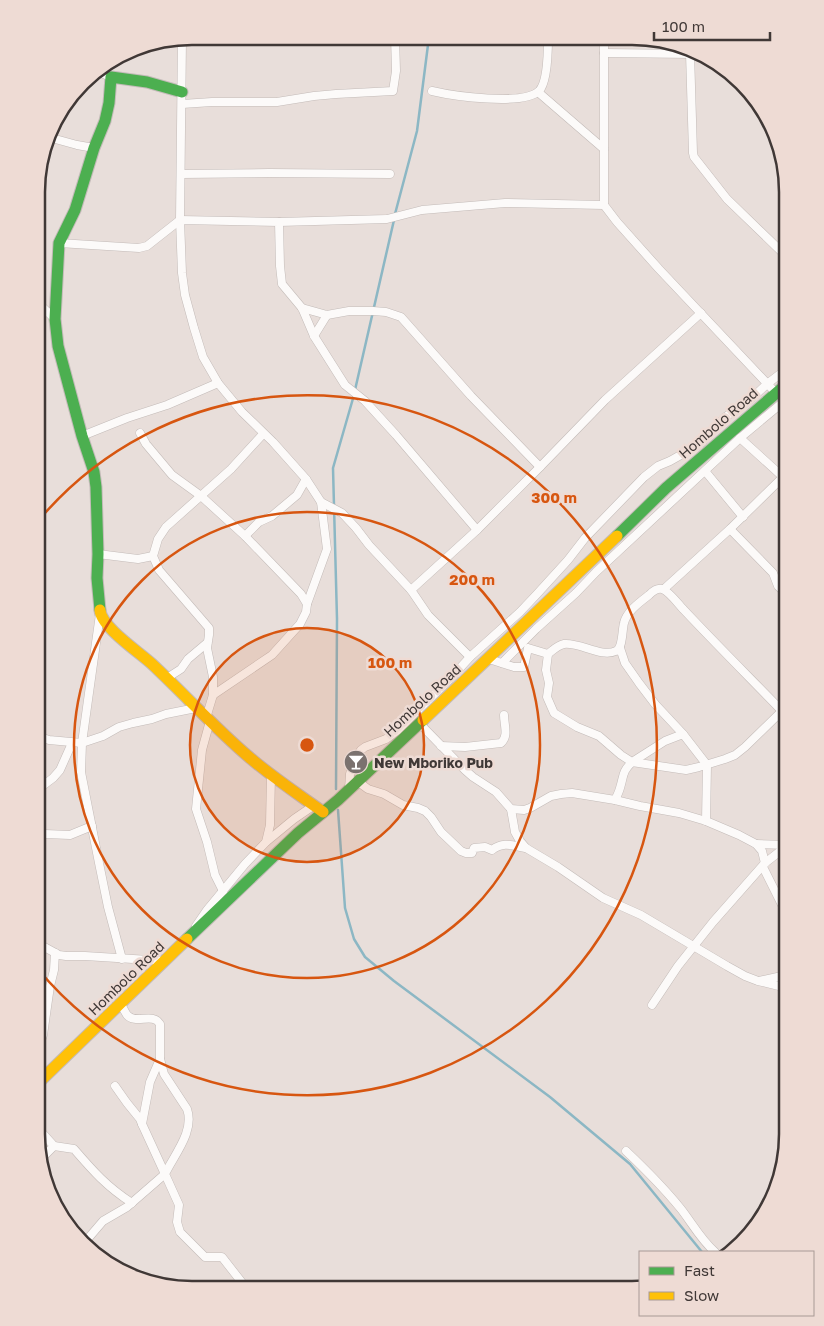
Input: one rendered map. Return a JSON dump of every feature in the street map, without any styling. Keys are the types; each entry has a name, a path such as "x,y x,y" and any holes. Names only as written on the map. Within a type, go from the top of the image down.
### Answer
{"street":[{"path":"104,74 118,79 136,80 159,85 182,98 212,102 277,102 321,95 393,91 396,70 395,45"},
{"path":"432,91 444,94 506,100 521,98 538,92 542,87 545,73 547,45"},
{"path":"604,45 604,205 623,229 776,393"},
{"path":"182,46 180,220 182,273 194,328 203,356 218,383 229,398 306,479 321,502 328,549 300,624 272,654 213,695"},
{"path":"604,53 682,54"},
{"path":"691,58 692,153 694,158 727,199 779,249"},
{"path":"112,77 105,121 94,148 75,210 59,243 56,318 58,346 82,436 94,472 96,487 97,578 100,614 82,744 82,781 108,907 122,959"},
{"path":"538,92 604,149"},
{"path":"55,139 94,148"},
{"path":"181,174 390,174"},
{"path":"59,243 139,248 153,242 180,220 279,222 387,219 422,210 505,204 604,205"},
{"path":"279,222 282,284 302,308 314,336 345,385 365,401 396,435 477,530"},
{"path":"302,308 327,315 373,311 386,312 401,317 471,396 540,467"},
{"path":"45,309 56,318"},
{"path":"411,590 477,530 605,400 700,313"},
{"path":"314,336 327,315"},
{"path":"526,848 499,845 492,850 485,847 474,848 472,853 461,851 441,832 428,813 421,808 403,805 384,794 353,785 350,774 354,761 365,746 386,738 398,730 470,657 520,612 644,476 658,466 684,454 697,445 724,418 751,399 779,375"},
{"path":"82,436 167,405 218,383"},
{"name":"Hombolo Road","path":"45,1076 298,833 318,809 353,785 488,659 666,488 736,434 779,390"},
{"path":"502,663 546,619 704,472 736,434 779,404"},
{"path":"724,418 736,434 779,472"},
{"path":"140,433 146,444 172,475 202,496 246,536 301,594 307,604"},
{"path":"223,891 215,875 196,809 202,750 213,695 213,677 207,644 208,628 159,570 153,556 158,539 166,527 231,469 263,434"},
{"path":"704,472 742,517"},
{"path":"246,536 259,522 272,516 297,495 306,479"},
{"path":"664,590 779,483"},
{"path":"321,502 342,513 411,590 428,615 470,657"},
{"path":"730,530 773,573 779,587"},
{"path":"98,554 138,559 153,556"},
{"path":"706,821 707,765 683,734 655,704 625,663 620,648 624,621 628,614 654,591 664,590 779,703"},
{"path":"100,614 113,631 167,678 208,720 257,764 318,809"},
{"path":"167,678 181,669 188,658 207,644"},
{"path":"620,648 612,652 604,652 566,644 557,647 548,654 546,670 549,683 547,697 554,713 577,727 599,736 632,762 686,770 707,765 740,752 779,715"},
{"path":"488,659 524,668 528,648 548,654"},
{"path":"45,739 82,744 126,725 196,708"},
{"path":"441,746 465,747 501,743 505,736 504,715"},
{"path":"419,723 473,777 496,792 511,808 515,832 526,848 566,872 603,898 635,912 745,976 779,987"},
{"path":"615,800 625,769 632,762 665,741 683,734"},
{"path":"45,784 60,770 72,742"},
{"path":"266,842 270,825 271,774"},
{"path":"511,808 524,810 551,796 572,794 615,800 679,813 706,821 756,844 779,845"},
{"path":"190,936 207,910 266,842 294,819 318,809"},
{"path":"45,834 66,835 92,826"},
{"path":"756,844 762,851 764,865 779,901"},
{"path":"652,1005 678,966 712,922 764,865 779,852"},
{"path":"45,948 59,955 66,956 165,962"},
{"path":"45,1020 54,970 55,953"},
{"path":"758,981 779,977"},
{"path":"88,1238 104,1221 132,1202 165,1174 181,1145 189,1123 187,1109 164,1074 160,1059 160,1024 158,1020 153,1018 133,1019 126,1014 121,1004"},
{"path":"142,1124 150,1082 160,1059"},
{"path":"115,1086 140,1119 179,1205 177,1222 180,1232 205,1257 222,1257 241,1281"},
{"path":"45,1136 54,1146 74,1149 96,1175 117,1193 132,1202"},
{"path":"46,1154 54,1146"},
{"path":"626,1151 667,1192 701,1238 713,1251"}],"waterway":[{"path":"395,214 417,131 428,45"},
{"path":"355,390 394,220"},
{"path":"336,789 337,619 333,468 354,395"},
{"path":"338,810 345,908 354,939 365,957 394,981 550,1097 630,1164 701,1251"}],"traffic: fast":[{"path":"100,610 97,578 98,554 94,472 82,436 58,346 55,319 59,243 75,210 94,148 105,121 109,103 111,77 147,82 182,92"},
{"path":"617,536 666,488 779,391"},
{"path":"187,939 298,833 338,800 423,720"}],"traffic: slow":[{"path":"423,720 617,536"},
{"path":"100,610 102,617 113,631 152,664 236,746 267,772 323,812"},
{"path":"45,1076 187,939"}],"place":[{"name":"New Mboriko Pub","path":"356,762"}]}
